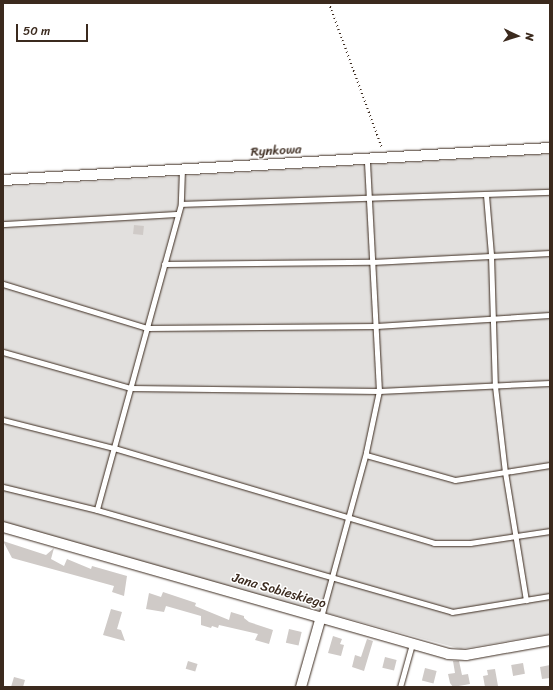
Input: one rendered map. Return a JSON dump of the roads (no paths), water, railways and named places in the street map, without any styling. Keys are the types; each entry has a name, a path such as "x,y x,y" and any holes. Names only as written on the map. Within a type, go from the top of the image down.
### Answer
{"street":[{"name":"Rynkowa","path":"3,180 550,148"},
{"name":"Jana Sobieskiego","path":"3,527 412,644 460,655 550,640"},
{"path":"301,687 321,617"}],"lane":[{"path":"321,617 366,455 379,391 367,159"},
{"path":"98,510 178,214 182,169"},
{"path":"180,204 550,192"},
{"path":"486,195 491,255 495,386 504,472 526,600"},
{"path":"3,224 178,214"},
{"path":"164,264 372,262 550,252"},
{"path":"3,284 147,328 376,326 550,315"},
{"path":"3,352 130,388 379,391 550,383"},
{"path":"3,420 114,448 434,542 470,543 550,531"},
{"path":"366,455 455,480 550,465"},
{"path":"3,486 98,510 452,612 550,596"},
{"path":"400,687 412,644"}]}
